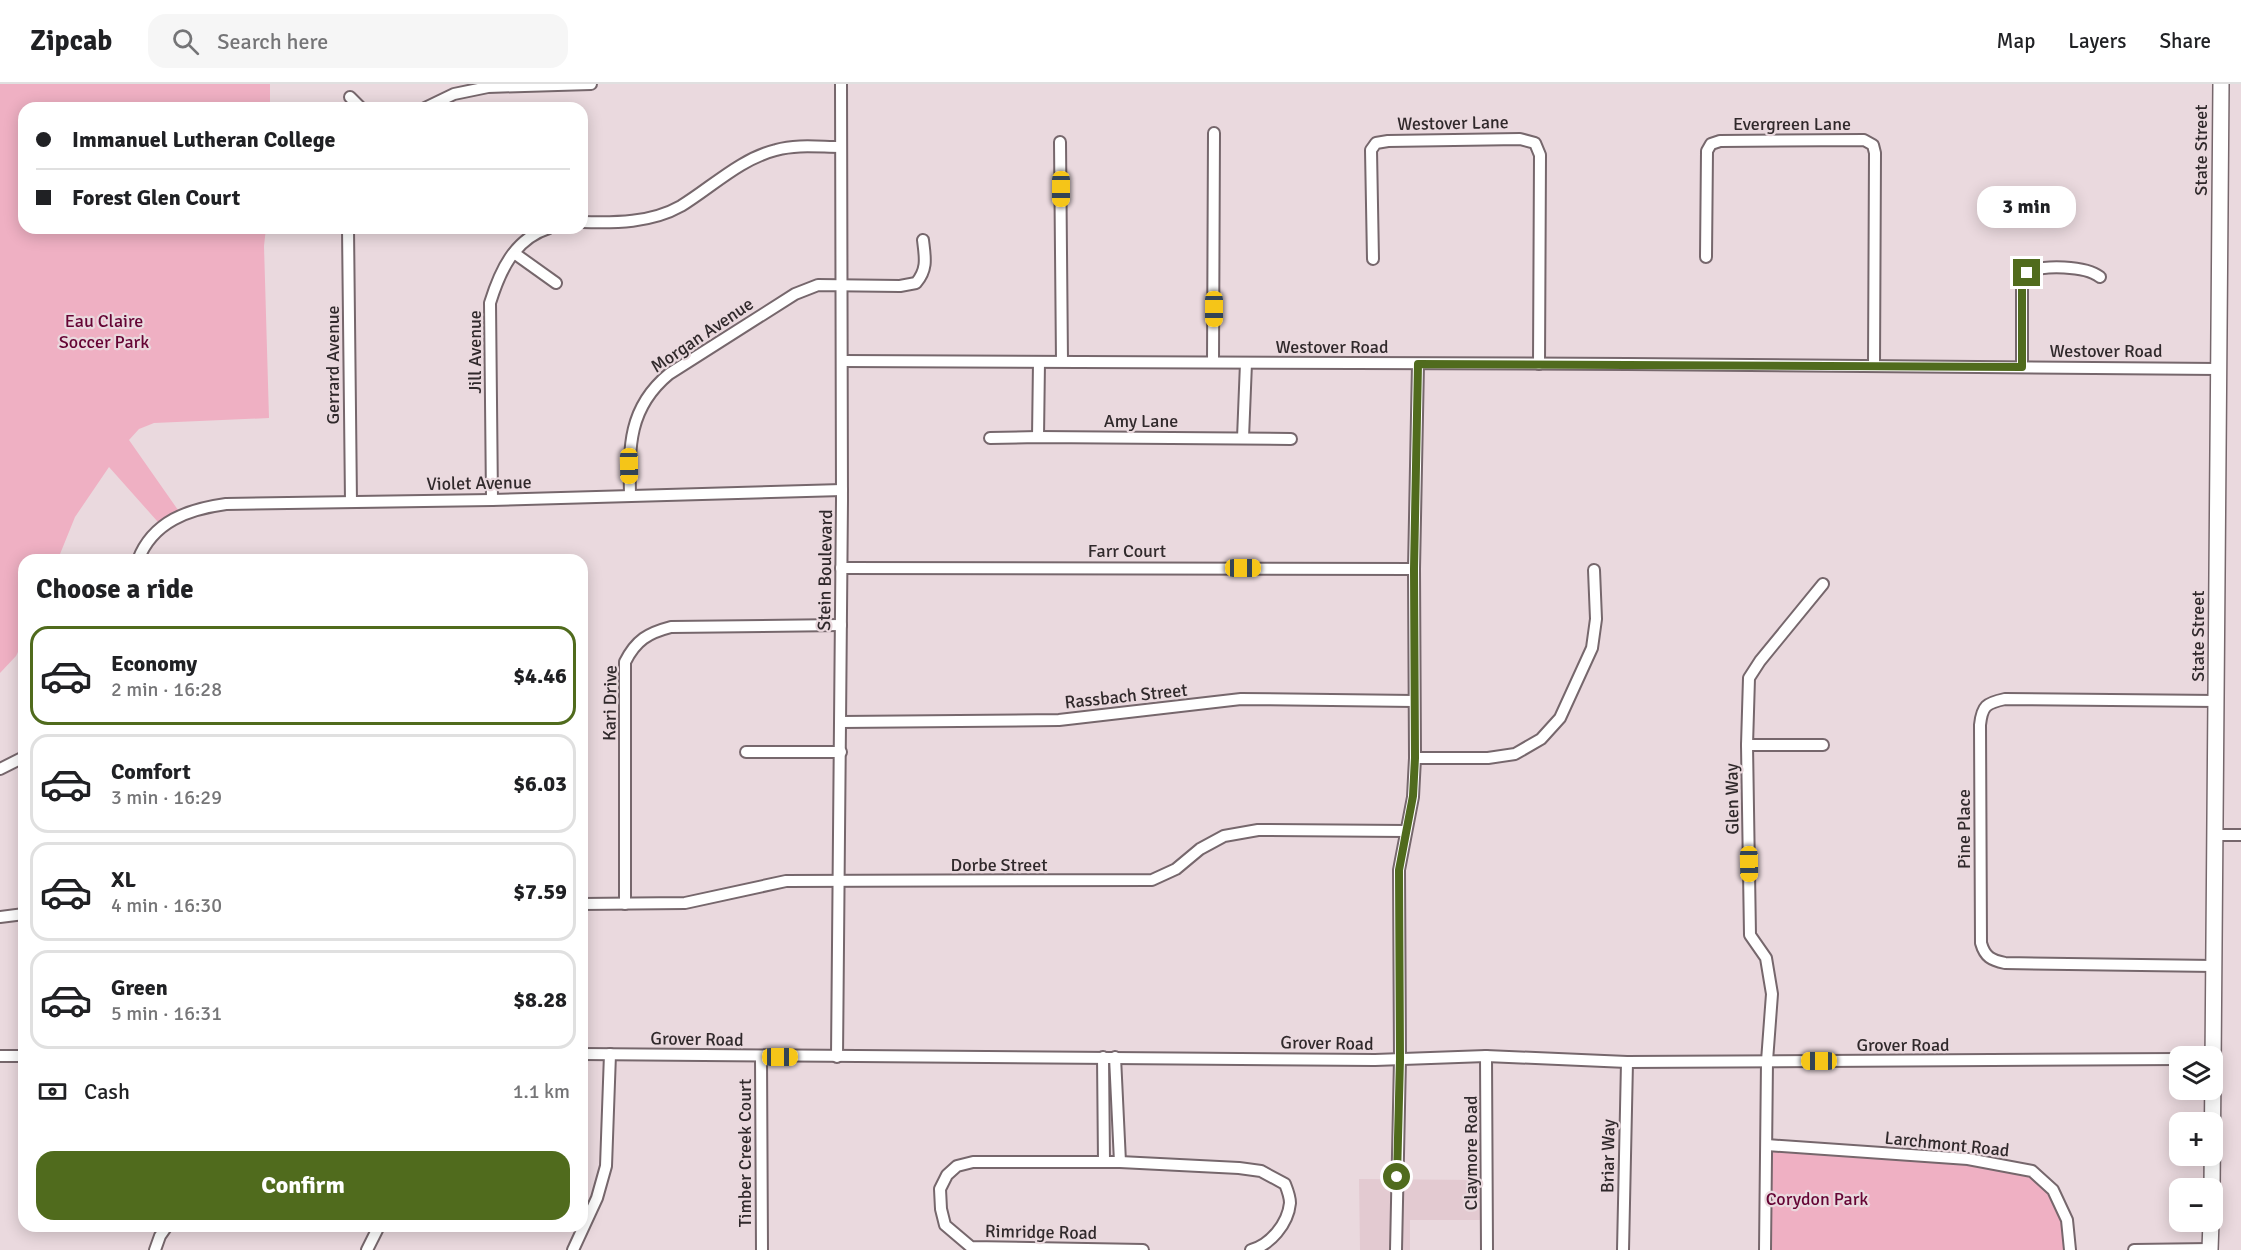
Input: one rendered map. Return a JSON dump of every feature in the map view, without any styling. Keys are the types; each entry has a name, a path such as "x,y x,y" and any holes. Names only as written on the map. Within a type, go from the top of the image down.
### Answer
{"main road":[{"name":"State Street","path":"2213,1046 2221,84"},
{"name":"State Street","path":"2212,1178 2213,1100"},
{"path":"2210,1250 2211,1232"}],"street":[{"path":"437,102 454,94 488,87 591,84"},
{"name":"Stein Boulevard","path":"837,1057 841,752 841,84"},
{"path":"350,97 355,102"},
{"path":"1214,133 1214,362"},
{"name":"Westover Lane","path":"1373,259 1371,150 1376,142 1520,139 1535,144 1540,155 1539,364"},
{"name":"Evergreen Lane","path":"1706,257 1707,152 1711,144 1720,141 1864,140 1873,145 1875,153 1874,366"},
{"path":"1060,142 1062,361"},
{"path":"588,222 635,221 659,215 680,206 753,158 777,149 841,147"},
{"name":"Gerrard Avenue","path":"348,234 351,502"},
{"name":"Jill Avenue","path":"492,500 490,303 498,277 514,253 534,234"},
{"name":"Morgan Avenue","path":"630,495 631,435 641,409 656,385 669,374 795,294 818,285 900,286 916,283 923,274 926,262 923,240"},
{"path":"514,253 556,283"},
{"path":"2022,367 2022,286 2027,273 2041,268 2084,269 2093,271 2100,277"},
{"name":"Westover Road","path":"842,361 2218,369"},
{"path":"1038,437 1039,362"},
{"path":"1243,438 1246,363"},
{"path":"1396,1250 1400,1059 1399,870 1413,796 1415,758 1414,569 1418,364"},
{"name":"Amy Lane","path":"990,438 1291,439"},
{"name":"Violet Avenue","path":"141,554 149,540 173,519 189,511 226,504 492,500 842,490"},
{"name":"Farr Court","path":"841,568 1414,569"},
{"path":"1415,758 1488,758 1515,754 1541,739 1560,718 1592,648 1596,619 1594,570"},
{"name":"Glen Way","path":"1765,1250 1767,1061 1772,994 1766,958 1750,935 1749,678 1760,660 1823,584"},
{"name":"Kari Drive","path":"625,904 625,662 631,649 640,639 652,632 671,627 841,625"},
{"name":"Rassbach Street","path":"841,722 1059,720 1240,699 1414,701"},
{"name":"Pine Place","path":"2214,966 2005,963 1992,961 1984,953 1981,943 1980,725 1981,712 1990,702 2005,699 2217,701"},
{"path":"1748,745 1823,746"},
{"path":"746,752 841,752"},
{"path":"0,769 18,760"},
{"name":"Dorbe Street","path":"588,904 685,903 786,881 1152,880 1176,869 1200,849 1224,836 1258,830 1406,831"},
{"path":"2216,835 2241,835"},
{"path":"0,917 18,915"},
{"name":"Grover Road","path":"588,1054 761,1057 1400,1059 1486,1056 1627,1062 2169,1059"},
{"path":"588,1218 597,1198 606,1166 610,1054"},
{"path":"0,1056 18,1056"},
{"name":"Claymore Road","path":"1486,1056 1487,1250"},
{"name":"Timber Creek Court","path":"761,1057 762,1250"},
{"path":"1103,1057 1104,1162"},
{"path":"1115,1057 1120,1162"},
{"name":"Briar Way","path":"1623,1250 1627,1062"},
{"name":"Larchmont Road","path":"1767,1145 1968,1159 2032,1171 2053,1190 2067,1220 2070,1250"},
{"name":"Rimridge Road","path":"1143,1250 971,1247 945,1225 940,1189 946,1175 957,1166 973,1162 1120,1162 1239,1167 1261,1171 1285,1184 1290,1202 1276,1235 1258,1248 1251,1250"},
{"path":"155,1250 163,1232"},
{"path":"367,1250 376,1232"},
{"path":"573,1250 581,1232"},
{"path":"2134,1250 2210,1250"}],"shaded area":[{"path":"1359,1179 1480,1180 1480,1220 1410,1220 1410,1250 1360,1250"}],"green space":[{"name":"Eau Claire Soccer Park","path":"0,84 270,84 270,102 18,102 18,234 265,234 269,418 154,423 139,429 129,440 178,510 158,522 109,467 75,517 60,554 18,554 18,652 0,673"},
{"name":"Corydon Park","path":"1767,1145 1968,1159 2032,1171 2053,1190 2067,1220 2070,1250 1765,1250"}],"route":[{"path":"1397,1177 1400,1059 1399,870 1413,796 1415,758 1414,569 1418,364 2022,367 2022,286 2027,273"}]}
